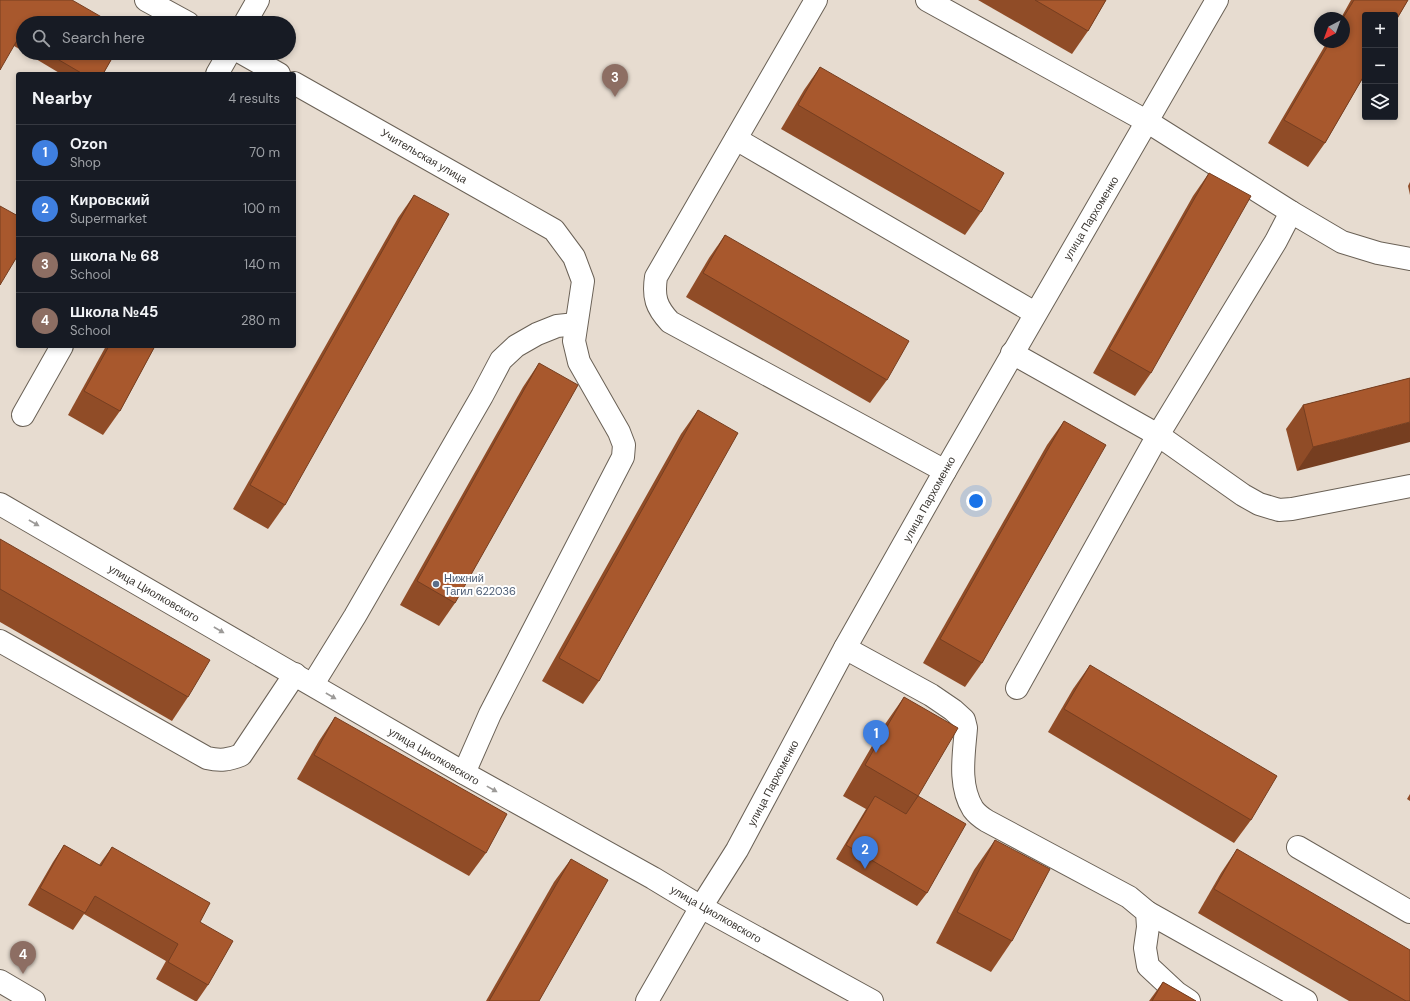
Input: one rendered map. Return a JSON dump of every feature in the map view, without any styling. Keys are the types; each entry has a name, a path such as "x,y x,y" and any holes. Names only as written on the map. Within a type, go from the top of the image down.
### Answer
{"street":[{"path":"146,0 175,16"},
{"path":"249,16 258,0"},
{"path":"816,0 656,277 654,291 657,303 661,313 670,322 944,471"},
{"path":"927,0 1148,122 1291,212 1342,242 1378,253 1410,259"},
{"name":"улица Пархоменко","path":"647,1001 701,907 737,850 845,648 944,471 1148,122 1217,0"},
{"path":"218,72 225,60"},
{"path":"254,60 275,72"},
{"name":"Учительская улица","path":"296,84 554,230 574,257 583,281 576,324"},
{"path":"736,139 1035,313"},
{"path":"1017,688 1158,435 1276,241 1291,212"},
{"path":"0,641 207,758 219,760 230,759 241,755 355,616 501,360 516,346 537,334 557,326 576,324 574,341 579,362 619,432 624,445 623,458 490,714 464,773"},
{"path":"23,415 61,348"},
{"path":"1012,353 1158,435 1243,495 1259,504 1279,510 1292,509 1410,486"},
{"name":"улица Циолковского","path":"0,504 464,773 653,878 701,907 872,1001"},
{"path":"845,648 931,695 953,710 964,720 966,728 963,778 966,792 973,809 987,821 1129,897 1147,912 1306,1001"},
{"path":"1298,847 1410,912"},
{"path":"1147,912 1148,927 1145,948 1148,966 1177,993 1189,1001"},
{"path":"0,981 34,1001"}],"building":[{"path":"0,0 72,0 100,16 16,16 16,42 0,70"},
{"path":"1035,0 1106,0 1088,31"},
{"path":"1354,0 1408,0 1398,17 1398,12 1362,12 1362,79 1325,143 1284,120 1326,48 1350,48 1350,12 1347,12"},
{"path":"59,60 111,60 104,72 80,72"},
{"path":"820,67 1004,173 981,212 798,105"},
{"path":"1209,173 1251,196 1151,373 1109,349"},
{"path":"414,195 449,214 285,505 250,485"},
{"path":"0,206 16,215 16,258 0,285"},
{"path":"725,235 909,341 887,380 703,273"},
{"path":"108,348 154,348 120,411 84,391"},
{"path":"539,363 578,385 455,603 417,581"},
{"path":"1410,378 1410,422 1313,447 1303,405"},
{"path":"698,410 738,433 599,681 559,658"},
{"path":"1064,421 1106,445 982,663 940,639"},
{"path":"0,539 210,660 188,697 0,589"},
{"path":"1090,665 1277,776 1251,820 1064,709"},
{"path":"904,697 958,728 918,796 865,765"},
{"path":"335,717 507,814 486,853 314,755"},
{"path":"875,796 906,814 918,796 966,824 927,893 846,845"},
{"path":"995,840 1050,869 1012,941 957,912"},
{"path":"64,845 101,866 112,847 210,903 200,922 233,941 208,985 168,962 178,944 95,896 85,913 40,888"},
{"path":"1237,849 1410,950 1410,1001 1406,1001 1214,889"},
{"path":"571,859 608,880 539,1001 489,1001"},
{"path":"1163,982 1196,1001 1152,1001"}],"place":[{"name":"школа № 68","path":"615,97"},
{"name":"Нижний Тагил 622036","path":"436,584"},
{"name":"Ozon","path":"876,753"},
{"name":"Кировский","path":"865,869"},
{"name":"Школа №45","path":"23,974"}]}
